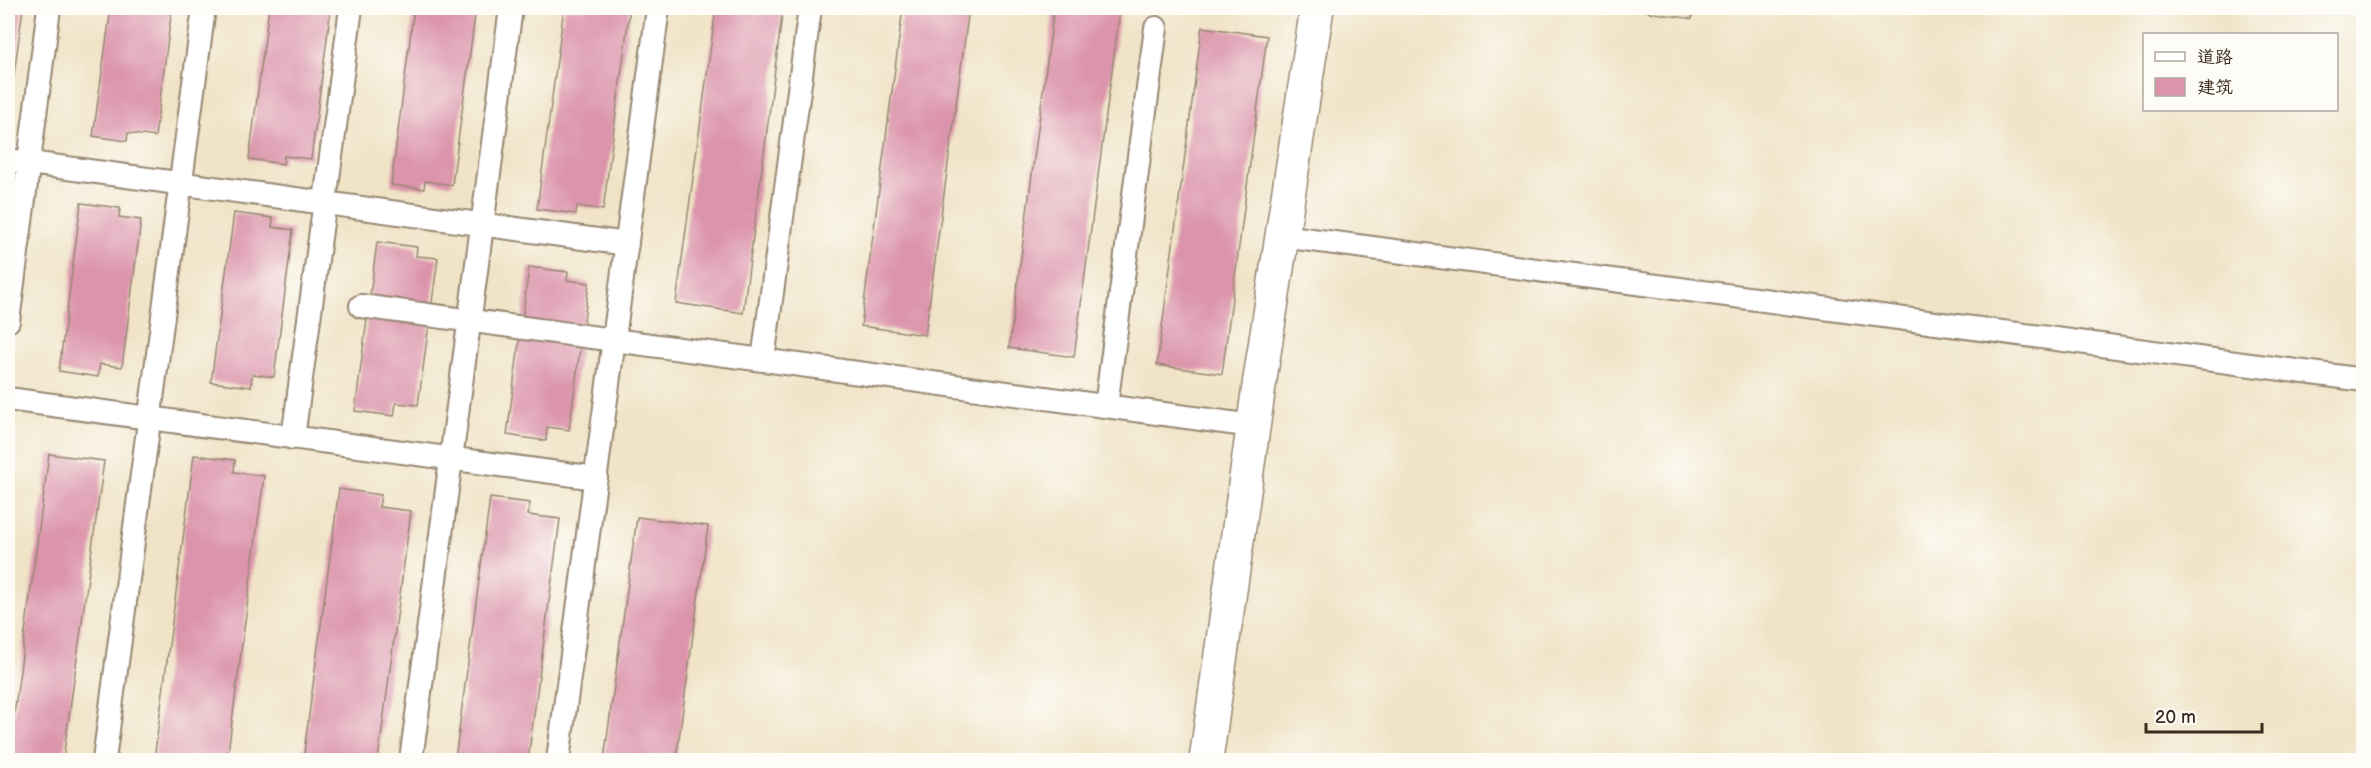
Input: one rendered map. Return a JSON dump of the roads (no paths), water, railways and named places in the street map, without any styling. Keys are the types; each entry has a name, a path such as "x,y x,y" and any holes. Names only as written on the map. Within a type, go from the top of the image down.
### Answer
{"street":[{"path":"1206,760 1253,426 1317,8"}],"lane":[{"path":"8,321 18,162 49,8"},
{"path":"104,760 204,8"},
{"path":"293,438 351,8"},
{"path":"411,760 511,8"},
{"path":"558,760 658,8"},
{"path":"763,360 810,8"},
{"path":"1106,406 1156,28"},
{"path":"18,162 627,244"},
{"path":"1282,236 2364,380"},
{"path":"361,306 1253,426"},
{"path":"8,399 596,478"}]}
